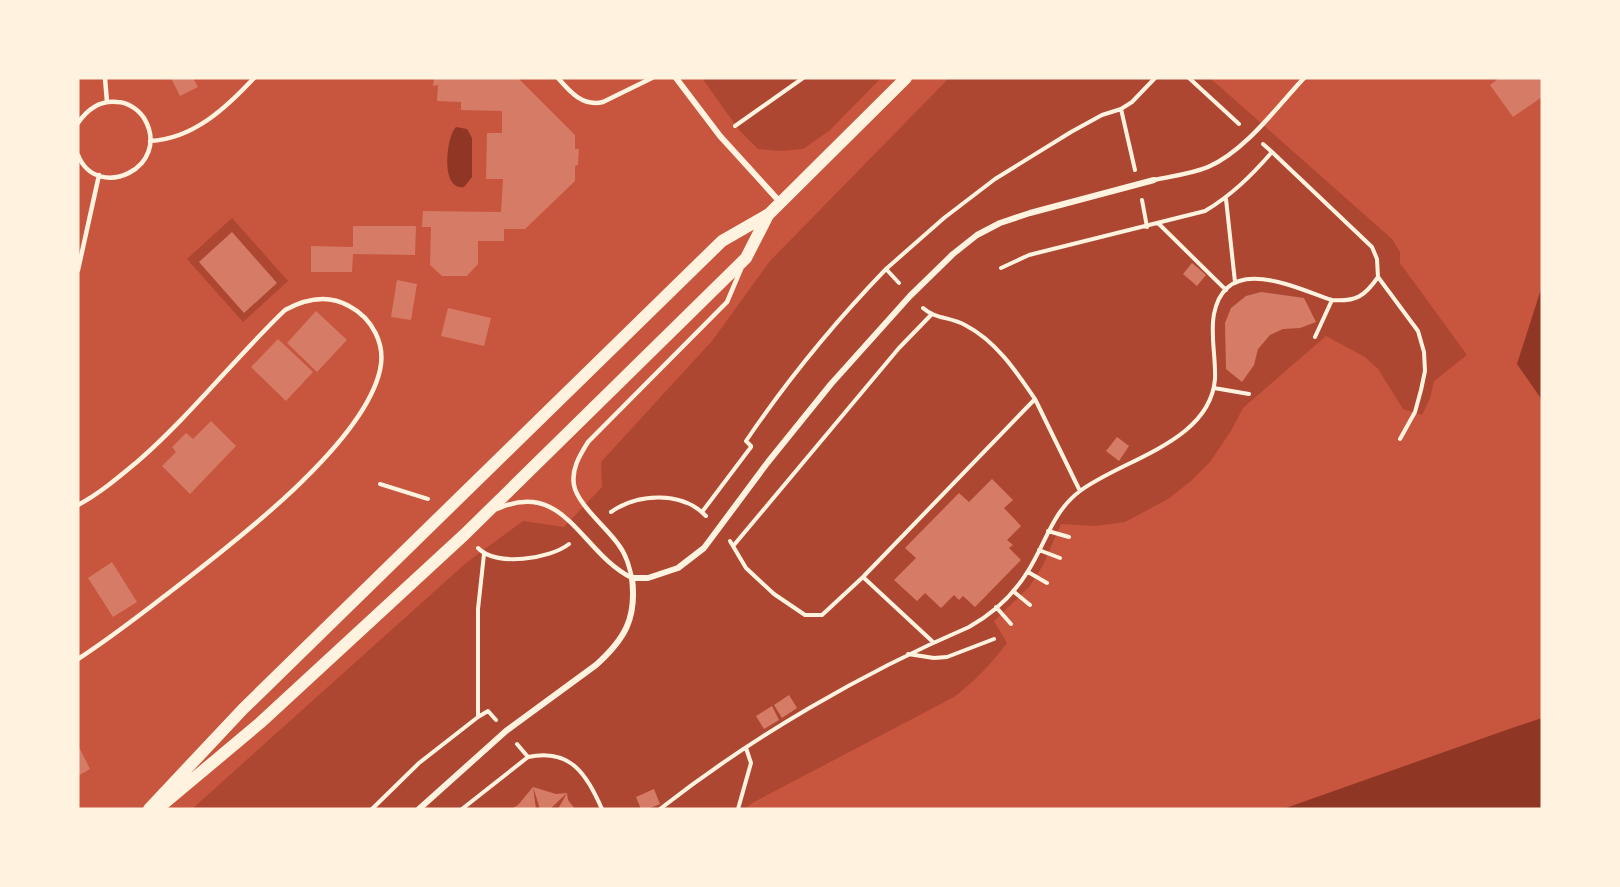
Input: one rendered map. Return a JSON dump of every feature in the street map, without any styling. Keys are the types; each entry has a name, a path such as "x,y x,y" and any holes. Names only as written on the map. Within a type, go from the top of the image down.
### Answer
{"main road":[{"path":"149,809 243,709 722,241 769,214 906,78"},
{"path":"157,809 260,723 486,514 746,258 769,214"}],"street":[{"path":"676,78 720,136 781,203"},
{"path":"419,809 506,731 596,666 610,653 628,628 632,606 632,578 648,578 678,568 704,548 824,392 910,296 953,254 977,235 1000,223 1154,180"}],"lane":[{"path":"105,78 107,102"},
{"path":"150,141 177,136 212,117 254,78"},
{"path":"558,78 578,98 595,104 652,78"},
{"path":"1154,180 1208,167 1223,159 1244,141 1304,78"},
{"path":"78,123 94,106 107,102 119,102 131,106 141,114 148,125 150,141 144,162 135,171 123,176 111,178 99,175 88,169 78,155"},
{"path":"78,270 99,175"},
{"path":"632,578 629,563 619,545 580,500 574,487 574,471 588,442 727,302 746,258"},
{"path":"78,505 118,478 152,448 190,412 285,310 299,302 329,299 342,302 355,309 375,330 380,342 380,371 366,403 345,435 268,513 212,560 78,659"},
{"path":"486,514 511,503 541,502 565,515 612,567 632,578"}],"path":[{"path":"720,136 802,78"},
{"path":"751,446 746,441 778,394 847,309 885,269 944,218 995,179 1071,132 1102,115 1121,109 1132,102 1155,78"},
{"path":"1272,152 1372,247 1377,259 1378,277 1418,331 1424,352 1425,370 1414,412 1400,439"},
{"path":"1226,198 1235,282"},
{"path":"1158,223 1226,290"},
{"path":"885,269 931,315 953,319 968,326 1000,352 1035,399 1080,491"},
{"path":"660,809 746,748 872,673 981,620 1014,591 1028,572 1055,517 1066,503 1080,491 1124,465 1153,452 1176,438 1194,423 1207,406 1214,388 1214,313 1226,290 1235,282 1251,278 1265,278 1332,300 1353,300 1364,294 1378,277"},
{"path":"1315,337 1332,300"},
{"path":"734,545 892,356 931,315"},
{"path":"1214,388 1249,394"},
{"path":"719,529 734,545 737,555 759,581 774,594 805,615 817,616 828,612 1035,399"},
{"path":"1048,531 1069,537"},
{"path":"1039,550 1060,558"},
{"path":"372,809 419,763 478,717 478,609 484,554"},
{"path":"1028,572 1047,583"},
{"path":"863,578 933,643"},
{"path":"1014,591 1030,605"},
{"path":"996,607 1011,624"},
{"path":"907,654 947,657 994,639"},
{"path":"738,809 751,763 746,748"},
{"path":"462,809 528,757 540,754 566,760 579,768 602,809"}],"shaded area":[{"path":"702,78 881,78 829,131 803,149 780,151 758,149 739,130"},
{"path":"949,78 1210,78 1392,239 1400,252 1400,263 1467,355 1434,381 1430,398 1422,415 1403,409 1378,369 1365,357 1326,336 1243,408 1210,462 1168,499 1125,522 1096,526 1061,524 1043,565 1029,587 994,621 1007,643 962,691 744,809 192,809 466,563 523,521 564,527 602,487 601,462 712,341 770,261"},
{"path":"456,127 467,129 472,138 472,177 464,187 456,186 451,181 448,172 448,151 452,133"},
{"path":"232,218 288,281 243,322 187,259"},
{"path":"1542,286 1542,400 1517,364"},
{"path":"1542,718 1542,809 1283,809 1512,728"}],"building":[{"path":"171,78 193,78 198,87 180,96"},
{"path":"434,78 518,78 575,135 575,149 579,149 578,165 575,166 575,181 525,229 504,229 504,241 478,241 478,264 467,276 442,276 430,265 431,227 422,227 423,211 501,212 503,179 486,179 487,133 502,133 502,111 461,110 461,102 437,101 438,85 433,86"},
{"path":"1499,78 1542,78 1542,97 1513,117 1490,85"},
{"path":"353,226 416,226 415,255 353,254 352,272 311,272 311,246 353,247"},
{"path":"232,232 277,283 244,313 199,262"},
{"path":"1192,263 1206,275 1197,286 1183,274"},
{"path":"397,280 417,284 411,320 391,317"},
{"path":"1261,292 1304,298 1316,322 1300,328 1283,329 1270,335 1258,349 1254,365 1242,382 1226,369 1225,323 1231,308 1246,296"},
{"path":"448,308 491,318 484,346 441,336"},
{"path":"316,311 347,340 317,372 287,343"},
{"path":"278,339 313,372 286,401 251,367"},
{"path":"211,421 236,446 190,494 162,466 176,452 172,447 186,433 193,439"},
{"path":"1117,437 1129,446 1119,461 1106,451"},
{"path":"992,479 1013,500 1004,508 1021,526 1007,540 1013,545 1009,548 1021,560 975,607 963,596 959,600 954,595 941,608 925,593 917,601 894,580 916,558 905,548 959,493 969,502"},
{"path":"112,562 137,602 113,617 88,578"},
{"path":"789,695 797,708 782,718 774,705"},
{"path":"772,706 779,720 764,729 756,716"},
{"path":"78,745 90,769 78,776"},
{"path":"533,787 556,794 567,793 550,809 540,809"},
{"path":"533,787 536,809 511,809 518,805"},
{"path":"654,789 660,804 641,809 636,797"},
{"path":"567,793 568,800 575,809 558,809"}]}
